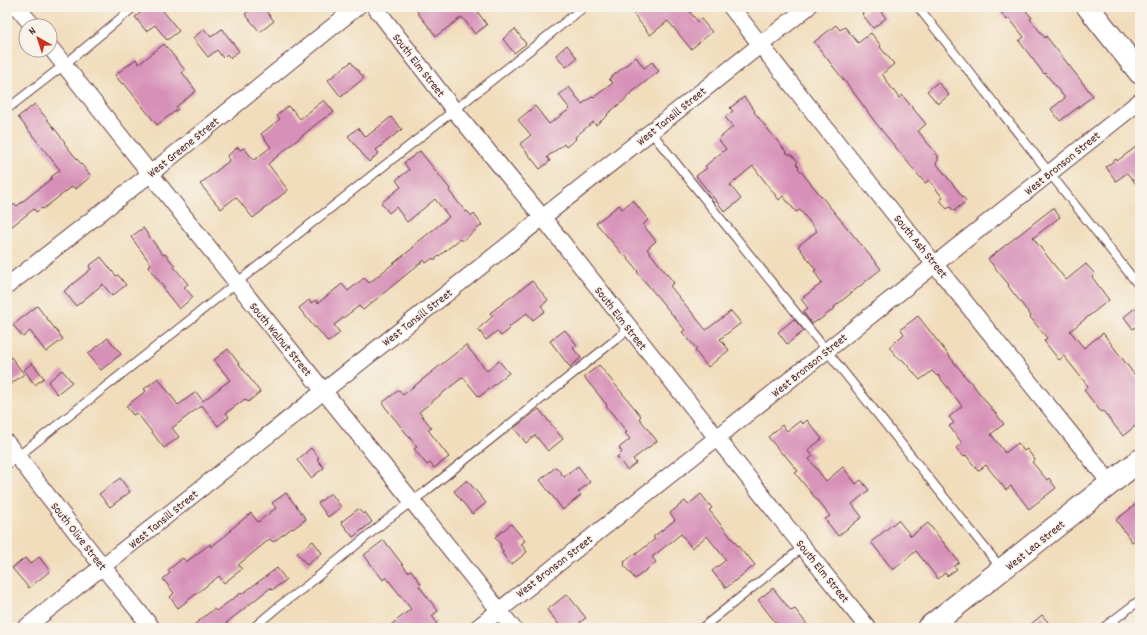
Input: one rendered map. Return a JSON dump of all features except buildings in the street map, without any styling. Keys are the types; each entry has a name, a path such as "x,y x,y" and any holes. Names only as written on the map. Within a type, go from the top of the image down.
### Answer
{"main road":[{"path":"1088,7 1140,73"},
{"name":"West Lea Street","path":"928,628 1140,460"}],"street":[{"path":"17,7 26,18"},
{"name":"West Greene Street","path":"7,286 150,174 357,7"},
{"name":"South Elm Street","path":"375,7 454,110 543,218 868,628"},
{"name":"South Ash Street","path":"731,7 839,145 1111,484"},
{"name":"West Tansill Street","path":"26,628 808,7"},
{"name":"South Walnut Street","path":"58,57 323,392 513,628"},
{"name":"West Bronson Street","path":"477,628 1140,101"},
{"name":"South Olive Street","path":"7,443 12,460 103,567 152,628"}],"lane":[{"path":"7,110 134,7"},
{"path":"12,460 584,7"},
{"path":"918,7 1140,286"},
{"path":"651,132 1003,570"},
{"path":"253,628 388,519 630,328"},
{"path":"702,628 803,547"},
{"path":"1103,628 1140,600"}]}
